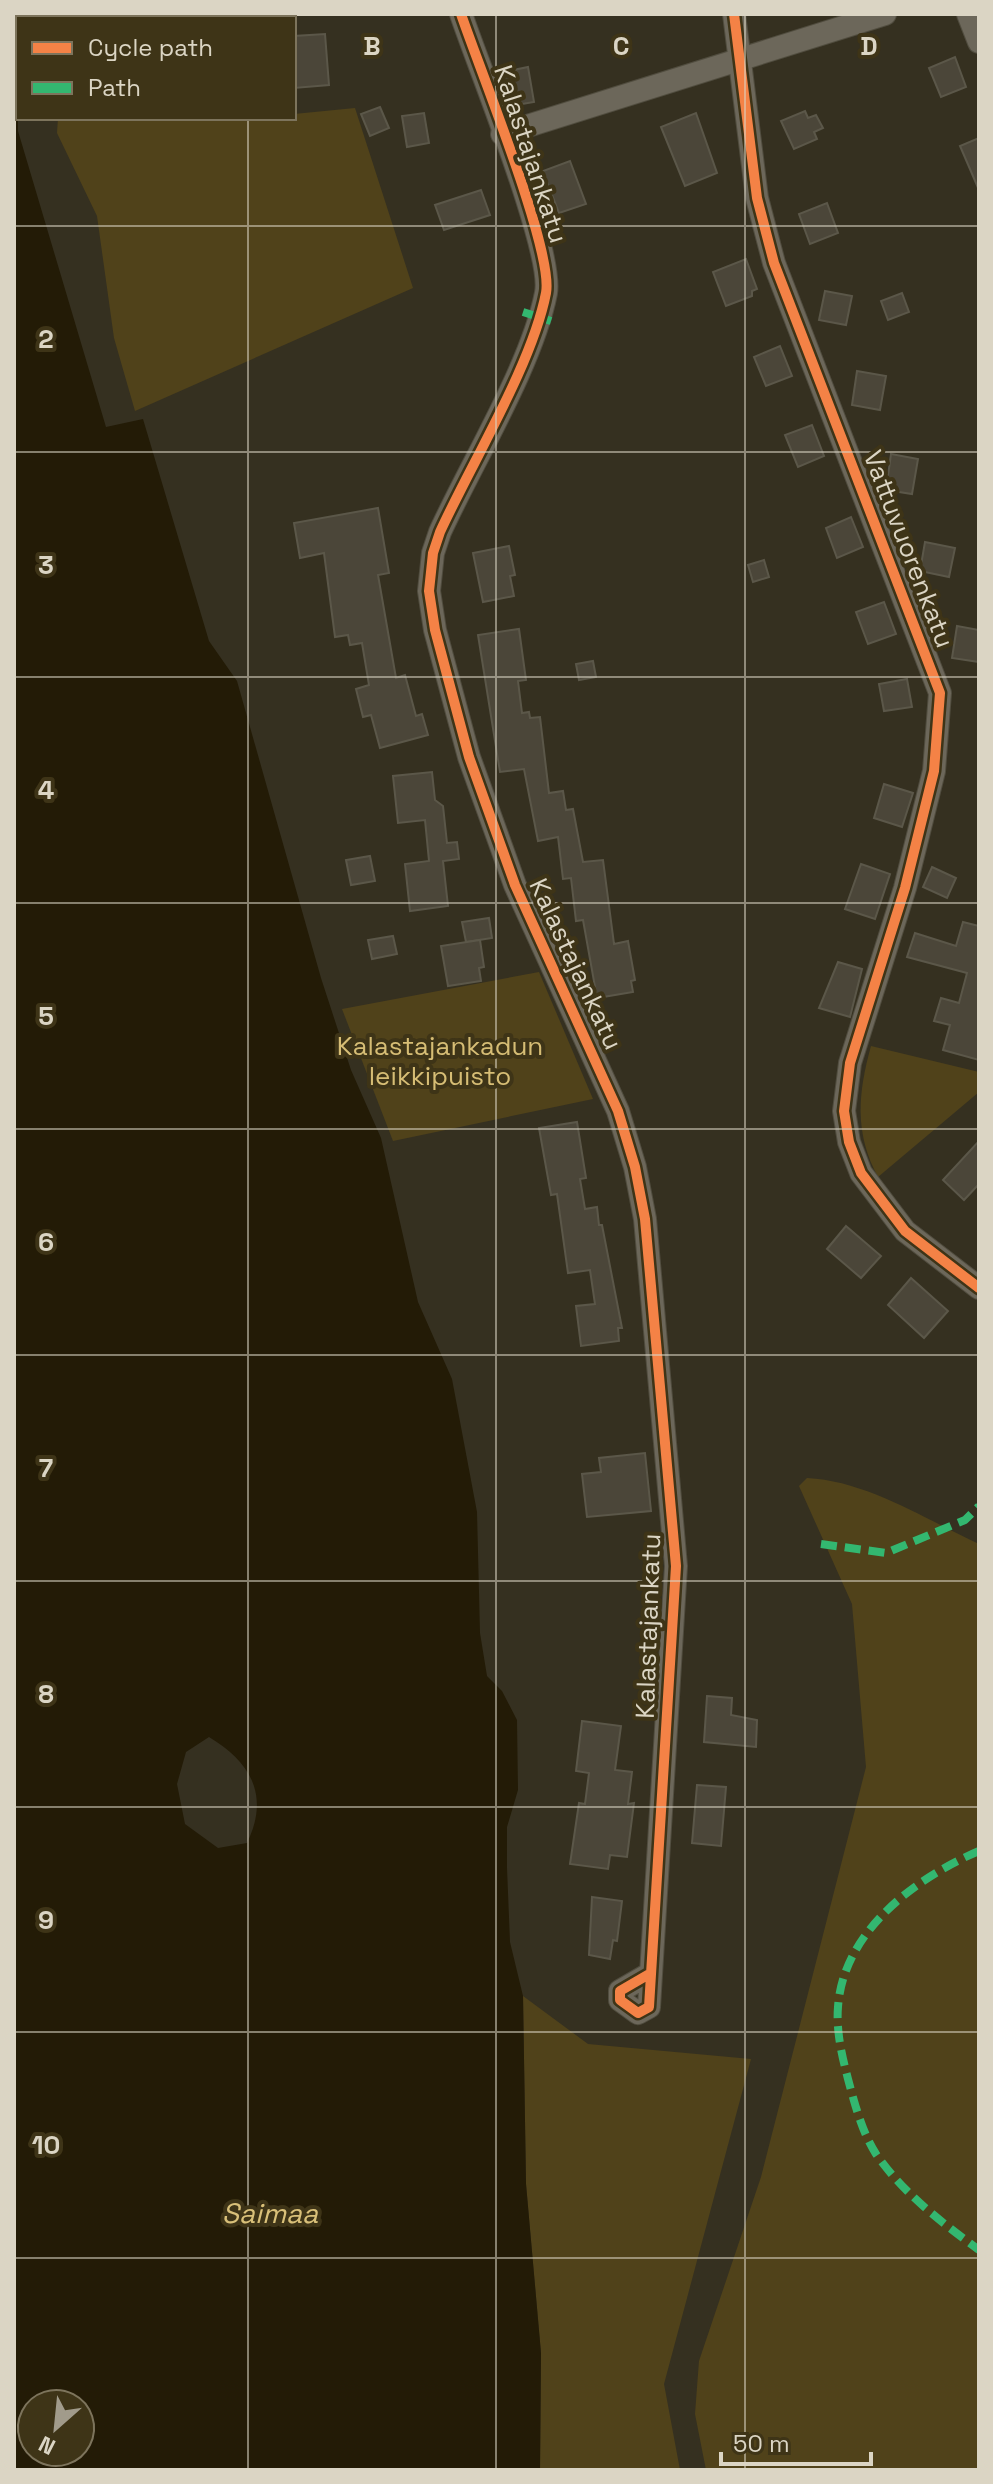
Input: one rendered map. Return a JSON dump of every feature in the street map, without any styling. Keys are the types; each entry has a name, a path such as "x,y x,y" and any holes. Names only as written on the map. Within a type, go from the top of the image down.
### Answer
{"street":[{"name":"Kalastajankatu","path":"461,14 546,268 546,291 529,345 440,532 433,553 429,591 435,630 488,818 564,1010 618,1111 635,1167 653,1284 676,1566 651,1973"},
{"name":"Vattuvuorenkatu","path":"734,14 757,198 774,263 940,693 934,771 905,888 850,1063 844,1111 849,1142 861,1173 905,1231 979,1288"},
{"path":"502,134 885,14"},
{"path":"968,14 979,42"}],"green space":[{"path":"67,14 246,14 246,16"},
{"path":"355,108 413,288 135,411 114,338 97,216 57,133 58,120 296,120 296,114"},
{"name":"Kalastajankadun leikkipuisto","path":"539,972 593,1099 393,1141 342,1009"},
{"path":"871,1046 979,1072 979,1092 878,1177 865,1145 861,1113 863,1080"},
{"path":"807,1478 852,1486 874,1494 979,1544 979,2470 706,2470 695,2414 699,2361 761,2177 866,1767 852,1604 799,1486"},
{"path":"523,1996 588,2044 751,2059 664,2384 680,2470 540,2470 541,2353 526,2184"}],"water":[{"name":"Saimaa","path":"14,14 21,14 16,16 18,131 106,427 143,419 209,641 237,681 321,978 351,1070 381,1138 418,1302 452,1379 477,1512 480,1633 487,1676 502,1691 517,1720 518,1790 507,1827 507,1868 510,1942 523,1996 526,2184 541,2353 540,2470 14,2470","holes":["209,1737 246,1769 256,1795 254,1826 247,1843 218,1848 185,1824 177,1784 186,1752"]}],"building":[{"path":"325,34 329,85 296,88 296,36"},
{"path":"955,57 966,87 941,97 929,68"},
{"path":"528,67 534,102 510,106 499,73"},
{"path":"380,107 389,128 370,136 361,114"},
{"path":"805,111 808,118 816,115 823,128 814,132 817,139 794,149 781,121"},
{"path":"424,113 429,143 407,147 402,116"},
{"path":"696,113 717,173 685,186 661,127"},
{"path":"979,138 979,190 960,146"},
{"path":"570,161 586,204 559,213 543,171"},
{"path":"481,190 490,215 444,230 435,205"},
{"path":"827,203 838,233 810,244 799,214"},
{"path":"746,259 757,289 752,291 752,296 726,306 713,272"},
{"path":"825,291 852,296 846,325 819,320"},
{"path":"902,293 909,312 888,320 881,301"},
{"path":"780,346 792,376 766,386 754,357"},
{"path":"857,371 886,376 880,410 852,405"},
{"path":"812,425 824,456 798,467 785,435"},
{"path":"891,454 918,459 912,494 886,490"},
{"path":"378,508 389,573 378,575 396,678 405,675 416,716 422,714 428,735 380,748 371,715 363,717 356,689 369,685 362,643 350,645 348,635 335,637 324,553 300,558 294,523"},
{"path":"851,517 863,547 837,558 826,528"},
{"path":"925,542 955,548 949,577 920,571"},
{"path":"509,546 515,575 510,576 514,596 483,602 473,553"},
{"path":"764,560 769,577 753,582 748,565"},
{"path":"884,602 896,634 868,644 856,612"},
{"path":"957,626 979,630 979,662 952,658"},
{"path":"519,629 526,680 518,681 522,713 529,712 530,718 540,717 549,793 563,791 566,810 573,809 583,862 603,860 614,944 628,941 635,980 631,981 633,992 597,998 583,920 576,921 571,878 563,879 558,837 538,841 524,769 500,772 478,635"},
{"path":"593,661 596,677 579,680 576,664"},
{"path":"907,679 912,707 884,711 879,684"},
{"path":"432,772 435,800 443,806 447,843 457,842 459,859 443,861 448,906 410,911 405,864 429,861 425,820 398,823 393,776"},
{"path":"884,784 913,793 902,827 874,818"},
{"path":"370,856 375,881 351,885 346,860"},
{"path":"861,864 890,874 875,919 845,909"},
{"path":"932,867 956,878 947,898 923,887"},
{"path":"489,918 492,938 466,942 462,922"},
{"path":"963,922 979,926 979,1060 943,1050 950,1025 934,1021 941,998 959,1003 967,973 907,957 915,933 956,946"},
{"path":"393,936 397,954 372,959 368,940"},
{"path":"480,940 484,967 479,968 481,981 448,986 441,946"},
{"path":"838,962 862,969 850,1017 819,1008"},
{"path":"577,1122 586,1178 580,1179 585,1209 597,1207 622,1328 618,1328 619,1341 581,1346 576,1306 595,1304 590,1270 568,1273 557,1194 551,1195 539,1128"},
{"path":"979,1141 979,1184 964,1200 943,1180"},
{"path":"846,1226 881,1256 861,1278 827,1249"},
{"path":"911,1278 948,1311 924,1338 888,1305"},
{"path":"645,1453 651,1511 587,1517 582,1474 601,1472 599,1458"},
{"path":"707,1696 732,1698 731,1715 757,1720 756,1747 704,1742"},
{"path":"582,1721 621,1726 615,1770 632,1772 628,1804 634,1803 627,1857 610,1855 608,1869 570,1864 579,1803 585,1804 589,1773 576,1771"},
{"path":"697,1785 726,1787 721,1846 692,1843"},
{"path":"592,1897 622,1901 617,1941 613,1940 610,1959 589,1955"}],"marked path":[{"path":"523,312 551,321"},
{"path":"821,1544 886,1553 965,1520 979,1506"},
{"path":"979,1851 931,1876 886,1911 853,1955 843,1980 838,2007 839,2034 853,2099 871,2146 910,2194 979,2250"}],"cycle path":[{"path":"461,14 527,200 545,271 546,293 539,321 515,382 440,532 433,553 429,591 435,630 469,757 515,885 618,1111 635,1167 645,1219 676,1566 649,2007 638,2013 620,2000 620,1991 651,1973"},
{"path":"734,14 757,198 774,263 940,693 934,771 905,888 850,1063 844,1111 849,1142 861,1173 905,1231 979,1288"}]}
